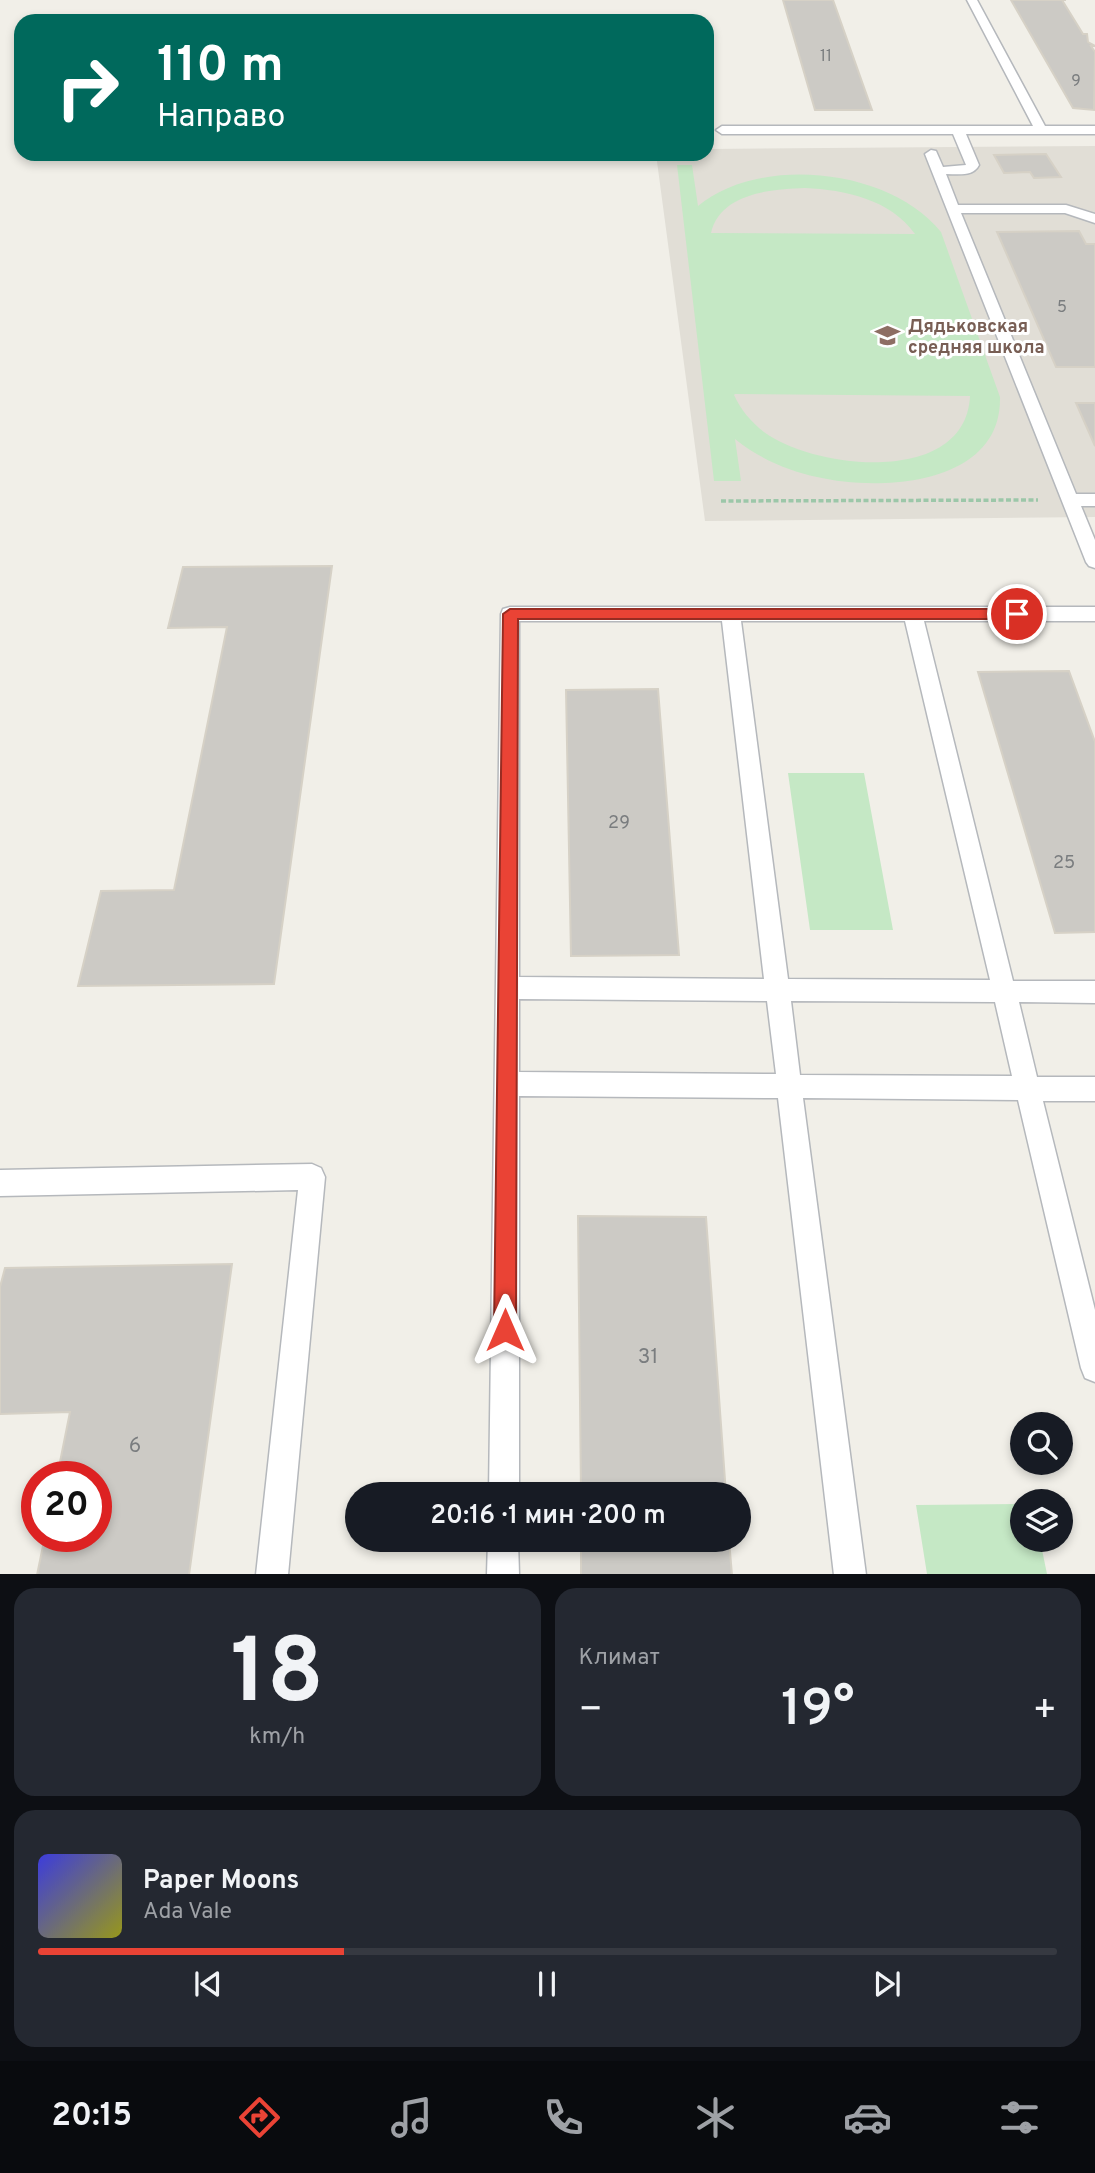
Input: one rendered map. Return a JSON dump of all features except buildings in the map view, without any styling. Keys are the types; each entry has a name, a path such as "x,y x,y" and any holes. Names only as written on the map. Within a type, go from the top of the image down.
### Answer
{"lane":[{"path":"972,0 1041,130"},
{"path":"722,130 1095,130"},
{"path":"938,171 962,171 971,169 974,165 958,130"},
{"path":"930,154 1095,562"},
{"path":"953,209 1057,208 1095,219"},
{"path":"1070,500 1095,500"},
{"path":"504,1482 510,614 1095,614"},
{"path":"913,614 1095,1368"},
{"path":"731,615 850,1574"},
{"path":"508,988 1095,992"},
{"path":"507,1084 1095,1089"},
{"path":"0,1183 312,1177 272,1574"},
{"path":"503,1552 503,1574"}],"path":[{"path":"721,501 1070,500"}],"shaded area":[{"name":"Дядьковская средняя школа","path":"1095,146 1095,517 705,521 657,161 714,161 714,149"}],"green space":[{"path":"677,165 692,165 698,206 724,190 756,179 789,175 824,176 859,182 891,194 919,211 941,232 1000,397 995,426 981,449 960,465 933,476 873,483 817,477 795,471 763,458 735,439 741,481 714,481","holes":["805,188 836,191 866,199 893,212 915,234 711,233 716,220 736,201 763,192","735,394 970,396 962,425 943,445 917,457 885,462 851,461 817,455 787,445 755,424"]},
{"path":"788,773 864,773 893,930 810,930"},
{"path":"1010,1504 1010,1552 1042,1552 1047,1574 927,1574 916,1505"}],"place":[{"name":"Дядьковская средняя школа","path":"888,336"}],"route":[{"path":"505,1330 510,614 1017,614"}]}
